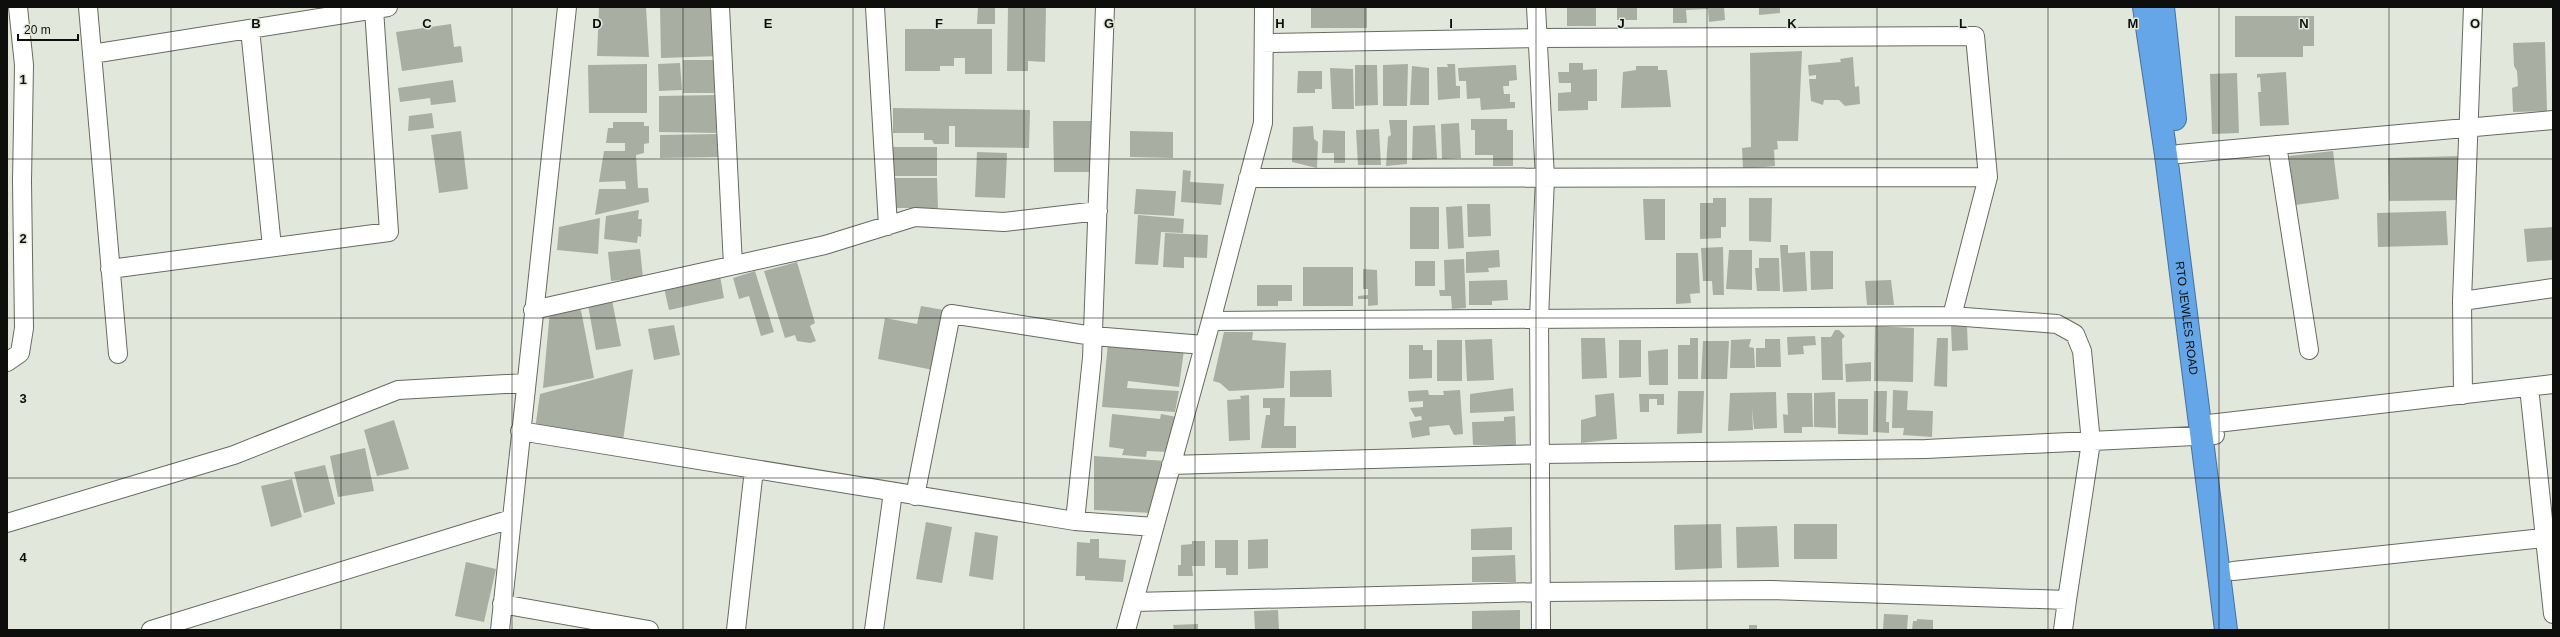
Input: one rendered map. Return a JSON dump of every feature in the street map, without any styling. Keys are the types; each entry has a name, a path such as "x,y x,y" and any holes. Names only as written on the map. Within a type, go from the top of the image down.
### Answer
{"highway":[{"name":"RTO JEWLES ROAD","path":"2144,7 2207,430 2233,571 2240,630"},
{"name":"RTO JEWLES ROAD","path":"2163,7 2207,430 2226,630"}],"street":[{"path":"7,362 20,352 24,328 22,181 24,65 18,7"},
{"path":"88,7 118,354"},
{"path":"500,630 525,383 567,7"},
{"path":"720,7 733,265"},
{"path":"875,7 888,226"},
{"path":"1075,521 1093,336 1105,7"},
{"path":"1126,630 1211,321 1262,123 1264,7"},
{"path":"1536,7 1544,178 1539,318 1541,630"},
{"path":"2463,395 2462,301 2467,128 2473,7"},
{"path":"92,54 381,8 389,232 272,246 110,269"},
{"path":"250,29 272,246"},
{"path":"1264,43 1537,38 1975,36 1988,177 1952,316"},
{"path":"2179,154 2553,120"},
{"path":"2277,145 2309,350"},
{"path":"1248,178 1988,177"},
{"path":"533,310 825,245 916,217 1004,222 1098,210"},
{"path":"2462,301 2553,288"},
{"path":"915,496 951,314 1093,336 1204,345"},
{"path":"1211,321 1952,316 2057,324 2075,334 2082,351 2091,442 2063,630"},
{"path":"7,522 234,455 398,390 525,383"},
{"path":"1171,465 1540,454 1926,449 2091,442 2207,430 2553,384"},
{"path":"2529,387 2548,537 2553,614"},
{"path":"520,432 1075,521 1154,527"},
{"path":"736,630 754,469"},
{"path":"874,630 893,492"},
{"path":"151,630 511,519"},
{"path":"2233,571 2548,537"},
{"path":"1134,602 1541,592 1772,590 2067,600"},
{"path":"502,604 649,630"}],"building":[{"path":"646,7 649,57 597,56 599,8"},
{"path":"660,7 718,7 720,56 661,58"},
{"path":"978,7 995,7 995,24 977,24"},
{"path":"1008,7 1046,7 1045,62 1028,61 1028,71 1007,71"},
{"path":"1311,7 1367,7 1367,28 1311,28"},
{"path":"1567,7 1596,7 1596,26 1567,26"},
{"path":"1617,7 1637,7 1637,20 1617,20"},
{"path":"1673,7 1724,7 1725,20 1709,22 1708,9 1686,10 1687,23 1673,23"},
{"path":"1759,7 1780,7 1780,13 1759,15"},
{"path":"2235,16 2314,16 2314,46 2303,46 2303,57 2235,57"},
{"path":"451,24 454,47 461,46 463,62 402,71 396,32"},
{"path":"905,29 992,29 992,74 965,74 965,58 954,58 954,66 940,66 940,71 905,71"},
{"path":"2545,42 2547,111 2513,112 2512,88 2518,86 2517,71 2514,66 2513,43"},
{"path":"1802,51 1798,141 1777,141 1778,149 1774,150 1775,166 1743,169 1742,148 1751,147 1750,53"},
{"path":"1853,57 1855,87 1859,86 1860,104 1845,106 1839,100 1824,100 1823,105 1811,101 1809,79 1816,79 1816,75 1809,76 1808,65 1841,62 1840,59"},
{"path":"683,60 714,60 714,93 683,93"},
{"path":"680,63 682,90 659,91 658,64"},
{"path":"1569,63 1583,63 1583,70 1597,69 1597,101 1588,101 1588,110 1558,111 1558,93 1571,92 1571,83 1559,83 1558,72 1569,72"},
{"path":"647,64 647,113 589,113 588,65"},
{"path":"1408,64 1407,106 1383,106 1383,65"},
{"path":"1447,64 1455,64 1456,86 1460,86 1460,98 1438,100 1437,67 1448,67"},
{"path":"1355,65 1377,65 1378,105 1355,106"},
{"path":"1516,65 1517,80 1509,81 1509,86 1503,86 1504,94 1510,94 1510,102 1515,102 1515,108 1481,110 1480,98 1467,99 1466,81 1459,81 1458,68"},
{"path":"1412,66 1429,68 1429,105 1410,105"},
{"path":"1636,66 1658,66 1658,70 1667,70 1671,107 1621,108 1623,72 1636,70"},
{"path":"1330,68 1353,69 1354,109 1332,109"},
{"path":"1298,71 1322,71 1322,89 1315,89 1315,93 1297,93"},
{"path":"2286,72 2289,125 2260,126 2258,92 2261,92 2260,77 2257,78 2257,74"},
{"path":"2237,73 2239,133 2212,134 2210,74"},
{"path":"453,80 456,102 431,105 430,98 400,102 398,88"},
{"path":"716,95 716,133 659,132 659,96"},
{"path":"893,108 1030,110 1029,148 955,147 955,126 949,126 949,144 934,144 932,140 924,140 924,133 893,133"},
{"path":"432,113 434,128 408,131 409,116"},
{"path":"1471,119 1507,119 1507,130 1513,130 1513,166 1493,166 1493,155 1475,155 1475,130 1471,130"},
{"path":"1389,120 1407,120 1407,164 1386,166 1388,137 1391,135"},
{"path":"1053,121 1096,121 1096,172 1054,172"},
{"path":"613,122 644,122 644,126 649,126 649,143 644,144 644,153 636,155 638,188 648,188 649,202 595,215 599,189 626,189 625,181 599,182 604,151 625,151 625,143 606,143 608,128 613,128"},
{"path":"1459,123 1461,158 1442,159 1441,124"},
{"path":"1435,125 1437,159 1412,160 1413,126"},
{"path":"1313,126 1314,139 1318,142 1317,168 1292,162 1293,127"},
{"path":"1379,129 1381,165 1358,165 1356,130"},
{"path":"1323,130 1345,131 1345,163 1334,163 1334,153 1322,153"},
{"path":"461,131 468,189 439,193 431,135"},
{"path":"1130,131 1173,132 1173,158 1130,157"},
{"path":"718,134 718,157 660,158 660,135"},
{"path":"890,147 937,147 937,176 890,176"},
{"path":"2333,151 2339,199 2295,205 2289,156"},
{"path":"977,152 1007,153 1005,198 975,197"},
{"path":"2461,156 2462,200 2389,201 2388,158"},
{"path":"1183,170 1191,171 1190,182 1224,184 1221,205 1181,202"},
{"path":"889,178 937,178 938,208 889,208"},
{"path":"1136,189 1176,191 1174,216 1134,214"},
{"path":"1713,198 1726,198 1726,227 1721,227 1721,238 1700,239 1700,203 1713,203"},
{"path":"1749,198 1772,198 1771,242 1749,241"},
{"path":"1643,199 1665,199 1665,240 1645,240"},
{"path":"1467,204 1490,204 1491,236 1468,237"},
{"path":"1462,206 1464,248 1448,249 1446,207"},
{"path":"1410,207 1439,207 1439,249 1410,249"},
{"path":"639,210 638,219 642,219 641,237 638,236 637,243 604,239 606,216"},
{"path":"2446,211 2448,245 2378,247 2377,213"},
{"path":"1138,215 1184,219 1183,233 1161,232 1158,265 1135,264"},
{"path":"600,218 598,254 557,250 559,227"},
{"path":"2553,227 2553,260 2527,262 2524,229"},
{"path":"1165,233 1208,235 1207,258 1184,257 1184,268 1163,267"},
{"path":"1780,245 1788,245 1788,253 1805,252 1807,291 1783,292"},
{"path":"1723,247 1724,295 1713,295 1712,281 1703,281 1701,248"},
{"path":"640,249 643,278 611,281 608,252"},
{"path":"1499,250 1500,267 1488,268 1489,272 1466,273 1466,252"},
{"path":"1729,250 1752,250 1752,290 1726,289"},
{"path":"1810,251 1833,251 1833,289 1811,290"},
{"path":"1676,253 1698,253 1700,293 1690,294 1691,303 1676,304"},
{"path":"1759,258 1779,258 1780,291 1757,291 1755,268 1759,268"},
{"path":"1464,259 1466,308 1452,309 1451,296 1440,296 1439,290 1445,290 1444,260"},
{"path":"1415,261 1435,261 1435,286 1415,286"},
{"path":"797,262 815,323 810,326 816,341 810,343 797,341 795,335 785,338 764,271"},
{"path":"1303,267 1353,267 1353,306 1303,306"},
{"path":"1363,269 1377,270 1378,305 1368,306 1368,299 1358,299 1358,296 1368,295 1368,289 1363,289"},
{"path":"755,271 774,332 761,336 749,296 739,299 733,278"},
{"path":"720,276 724,298 669,310 664,288"},
{"path":"1507,280 1508,300 1492,301 1492,305 1469,305 1469,281"},
{"path":"1891,280 1894,305 1867,305 1865,281"},
{"path":"1257,285 1292,285 1292,301 1278,301 1278,306 1257,306"},
{"path":"612,300 621,346 596,350 588,305"},
{"path":"580,305 594,378 543,388 550,310"},
{"path":"921,306 944,310 933,370 878,359 885,318 917,324"},
{"path":"674,325 680,355 654,360 648,329"},
{"path":"1875,326 1914,328 1913,382 1874,381"},
{"path":"1951,326 1967,326 1968,350 1952,351"},
{"path":"1835,330 1839,330 1845,336 1842,339 1843,380 1822,380 1821,337 1831,337"},
{"path":"1224,332 1253,332 1252,340 1286,343 1284,388 1229,391 1220,383 1213,381"},
{"path":"1815,336 1816,345 1803,346 1804,354 1788,355 1787,337"},
{"path":"1581,338 1605,338 1607,378 1582,379"},
{"path":"1690,338 1698,338 1698,379 1678,379 1678,345 1690,345"},
{"path":"1937,338 1948,338 1947,387 1934,386"},
{"path":"1492,339 1494,380 1467,381 1465,340"},
{"path":"1751,339 1749,347 1754,348 1755,368 1730,368 1731,340"},
{"path":"1765,339 1780,339 1781,367 1756,367 1756,348 1765,348"},
{"path":"1437,340 1462,340 1462,381 1437,381"},
{"path":"1619,340 1641,340 1641,377 1619,378"},
{"path":"1703,341 1729,341 1727,379 1701,379"},
{"path":"1108,342 1184,350 1179,387 1128,381 1127,388 1179,391 1175,412 1102,407"},
{"path":"1409,345 1423,345 1423,350 1432,350 1432,378 1409,379"},
{"path":"1668,349 1668,385 1649,385 1648,351"},
{"path":"1871,362 1871,381 1846,382 1845,364"},
{"path":"633,369 623,441 535,429 540,394"},
{"path":"1331,370 1332,397 1290,397 1290,371"},
{"path":"1513,388 1514,411 1470,413 1470,394"},
{"path":"1428,390 1429,395 1444,395 1443,391 1460,390 1463,434 1454,435 1449,425 1429,427 1430,435 1412,438 1409,422 1422,420 1421,416 1415,417 1410,408 1423,407 1423,401 1409,402 1408,391"},
{"path":"1893,390 1908,391 1907,410 1933,411 1932,437 1903,435 1904,428 1892,428"},
{"path":"1678,391 1704,391 1702,433 1677,434"},
{"path":"1874,391 1887,391 1886,422 1889,422 1889,433 1873,432"},
{"path":"1776,392 1777,428 1754,429 1752,408 1753,430 1728,431 1730,393"},
{"path":"1835,392 1836,428 1814,427 1814,393"},
{"path":"1614,393 1617,439 1581,443 1581,420 1596,416 1595,395"},
{"path":"1787,393 1812,393 1813,427 1802,427 1802,433 1784,433 1783,414 1788,415"},
{"path":"1639,394 1664,394 1664,405 1657,405 1657,399 1649,399 1649,412 1640,412"},
{"path":"1249,395 1250,440 1229,441 1227,400 1241,399 1240,396"},
{"path":"1263,398 1285,398 1284,426 1296,426 1296,448 1261,448 1266,415 1270,415 1270,408 1263,408"},
{"path":"1838,399 1868,399 1868,435 1838,434"},
{"path":"1112,414 1160,419 1161,414 1177,417 1169,452 1147,451 1146,457 1122,455 1124,449 1109,447"},
{"path":"1515,416 1516,445 1473,445 1472,422 1504,421 1504,417"},
{"path":"394,420 409,469 377,476 364,430"},
{"path":"365,448 374,491 338,497 330,456"},
{"path":"1094,456 1166,461 1152,513 1094,510"},
{"path":"325,465 335,504 304,513 294,472"},
{"path":"292,479 302,517 271,527 261,486"},
{"path":"926,522 952,527 942,583 916,579"},
{"path":"1721,524 1722,568 1675,570 1674,525"},
{"path":"1794,524 1837,524 1837,559 1794,559"},
{"path":"1777,526 1779,567 1737,568 1736,527"},
{"path":"1512,527 1512,550 1471,550 1471,529"},
{"path":"975,532 998,536 993,580 969,576"},
{"path":"1090,539 1099,539 1099,558 1126,560 1123,582 1085,580 1085,576 1076,576 1077,542 1090,543"},
{"path":"1268,539 1268,568 1248,569 1248,540"},
{"path":"1215,540 1238,540 1238,575 1226,575 1226,568 1215,568"},
{"path":"1192,541 1205,541 1205,566 1192,566 1193,576 1178,576 1178,565 1181,565 1181,545 1192,544"},
{"path":"1515,555 1516,582 1472,582 1472,557"},
{"path":"466,562 496,569 484,622 455,616"},
{"path":"1278,610 1279,630 1255,630 1254,611"},
{"path":"1520,610 1520,630 1472,630 1472,611"},
{"path":"1884,614 1908,615 1907,630 1883,630"},
{"path":"1917,619 1933,620 1933,630 1912,630 1913,621 1917,621"},
{"path":"1198,624 1198,630 1174,630 1173,625"},
{"path":"1749,625 1757,625 1757,630 1749,630"}]}
